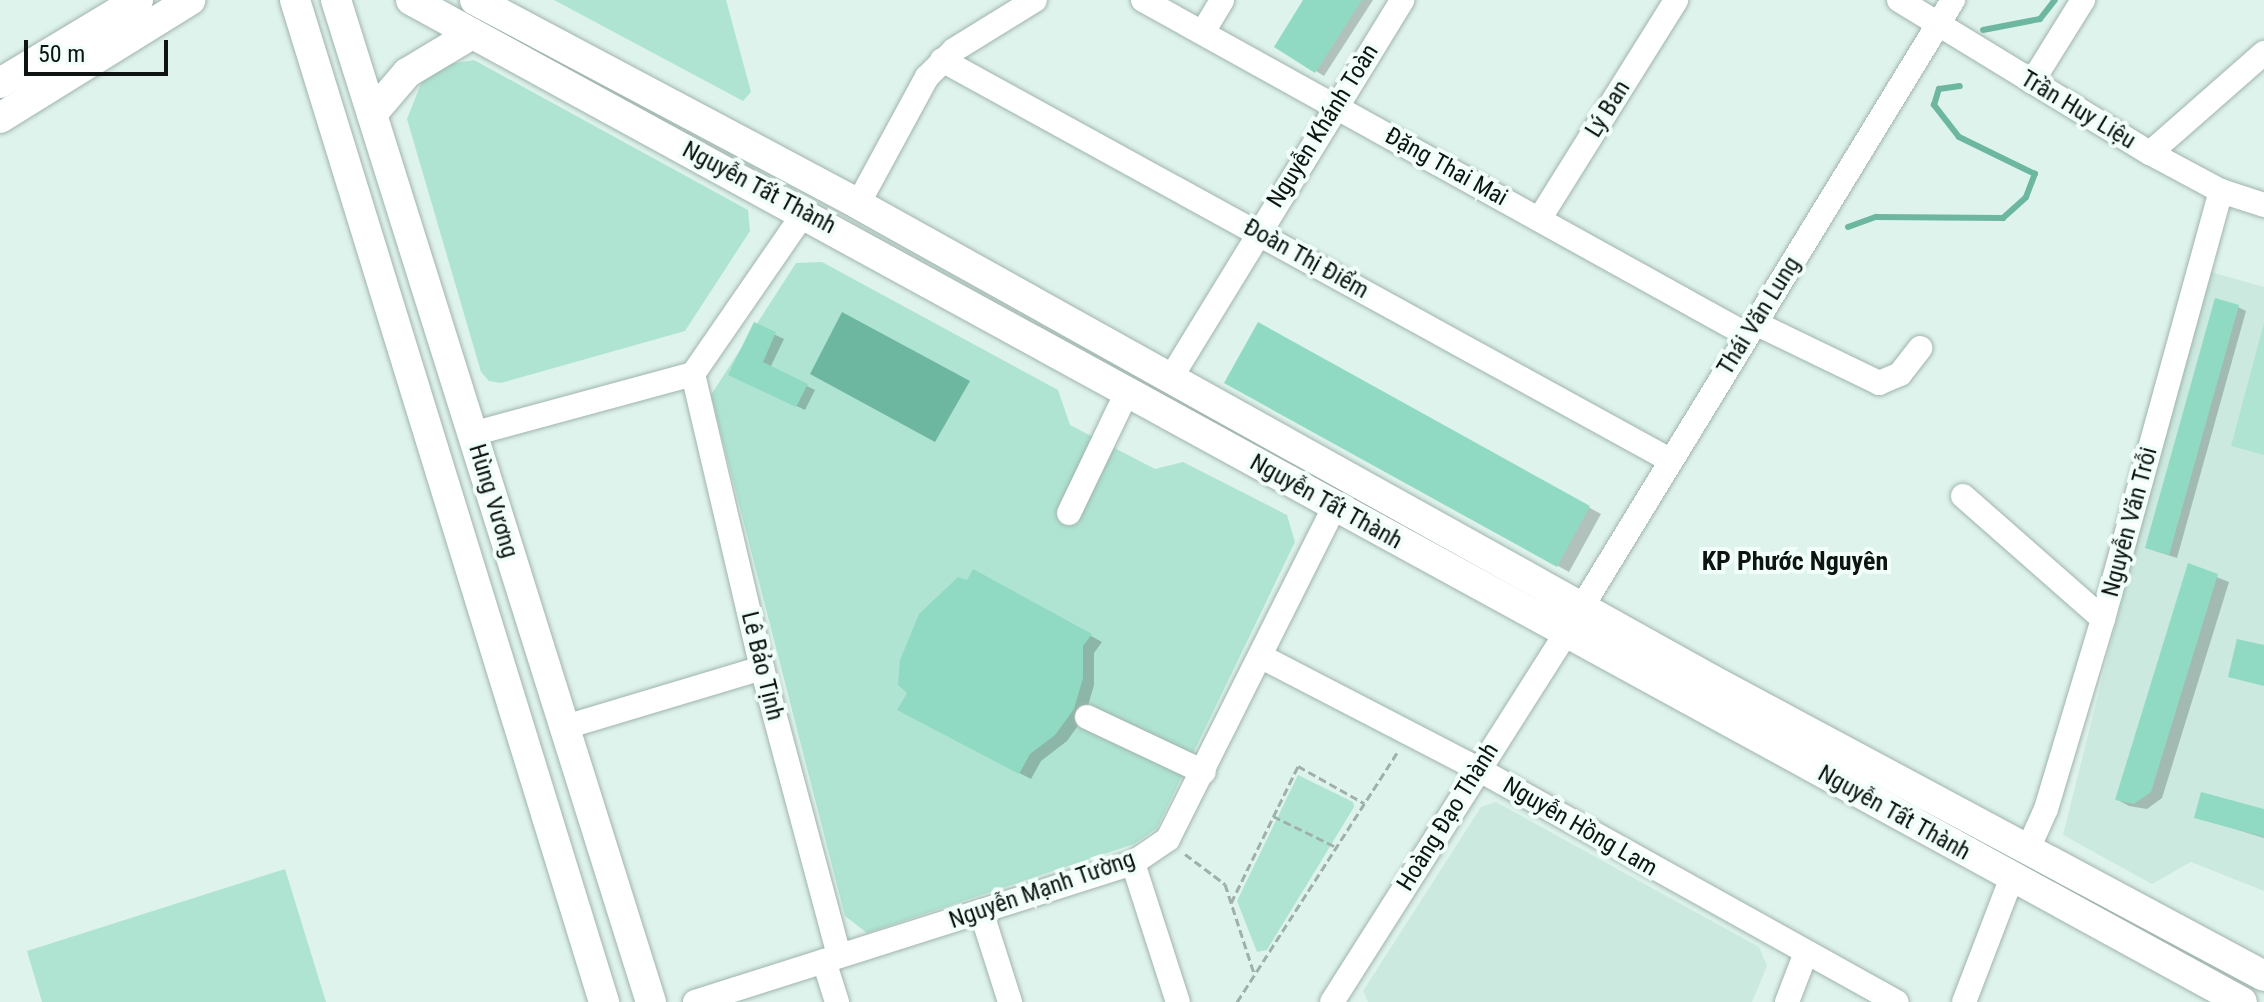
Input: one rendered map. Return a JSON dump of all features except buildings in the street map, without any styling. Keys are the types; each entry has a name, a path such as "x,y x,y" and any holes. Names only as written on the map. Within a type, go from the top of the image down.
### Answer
{"main road":[{"path":"0,83 138,0"},
{"path":"0,118 190,0"},
{"name":"Hùng Vương","path":"295,0 604,1002"},
{"name":"Hùng Vương","path":"336,0 562,728 651,1002"},
{"name":"Nguyễn Tất Thành","path":"411,0 2242,1002"},
{"name":"Nguyễn Tất Thành","path":"475,0 858,204 1580,604 2264,976"},
{"path":"372,114 407,73 472,34"}],"street":[{"path":"858,204 927,77 942,60 1035,0"},
{"name":"Đặng Thai Mai","path":"1143,0 1540,218 1751,329 1879,383 1900,374 1920,348"},
{"path":"1203,32 1222,0"},
{"name":"Nguyễn Khánh Toàn","path":"1172,376 1257,232 1402,0"},
{"name":"Lý Ban","path":"1540,218 1676,0"},
{"name":"Trần Huy Liệu","path":"1899,0 2150,153 2221,191 2264,205"},
{"name":"Thái Văn Lung","path":"1566,633 1580,604 1953,0"},
{"path":"2032,82 2083,0"},
{"path":"2150,153 2264,53"},
{"name":"Đoàn Thị Điểm","path":"942,60 1670,460"},
{"name":"Nguyễn Văn Trỗi","path":"2028,849 2046,809 2103,619 2221,191"},
{"path":"472,434 693,374 804,213"},
{"name":"Lê Bảo Tịnh","path":"693,374 832,959 837,1002"},
{"path":"1069,513 1127,392"},
{"path":"1963,496 2103,619"},
{"name":"Nguyễn Mạnh Tường","path":"695,1002 1133,863 1168,839 1262,657 1334,507"},
{"name":"Hoàng Đạo Thành","path":"1332,1002 1566,633"},
{"name":"Nguyễn Hồng Lam","path":"1262,657 1478,769 1805,955 1896,1002"},
{"path":"562,728 762,668"},
{"path":"1087,717 1204,772"},
{"path":"1133,863 1178,1002"},
{"path":"1964,1002 2012,877"},
{"path":"981,911 1010,1002"},
{"path":"1787,1002 1805,955"}],"path":[{"path":"1237,1002 1410,733"},
{"path":"1231,903 1298,766 1364,803"},
{"path":"1273,816 1336,847"},
{"path":"1185,854 1225,884 1254,974"}],"shaded area":[{"path":"554,0 726,0 751,92 743,101"},
{"path":"474,60 748,210 750,231 685,331 501,383 489,381 481,372 407,119 422,81 444,65"},
{"path":"822,262 1058,390 1070,425 1155,469 1183,462 1287,515 1295,542 1157,828 1134,844 867,933 845,916 711,395 796,263"},
{"path":"2204,270 2264,287 2264,891 2191,862 2152,884 2063,835"},
{"path":"842,312 970,381 935,442 810,374"},
{"path":"2264,323 2264,455 2231,446"},
{"path":"1298,775 1353,802 1354,807 1267,950 1257,952 1237,901"},
{"path":"1496,802 1759,947 1767,966 1752,1002 1368,1002 1363,991 1481,807"},
{"path":"285,869 326,1002 42,1002 27,951"}],"waterway":[{"path":"1983,30 2040,19 2055,0"},
{"path":"1848,227 1876,217 2003,218 2026,197 2035,174 1959,137 1934,105 1939,89 1960,86"}],"district":[{"name":"KP Phước Nguyên","path":"1795,562"}]}
